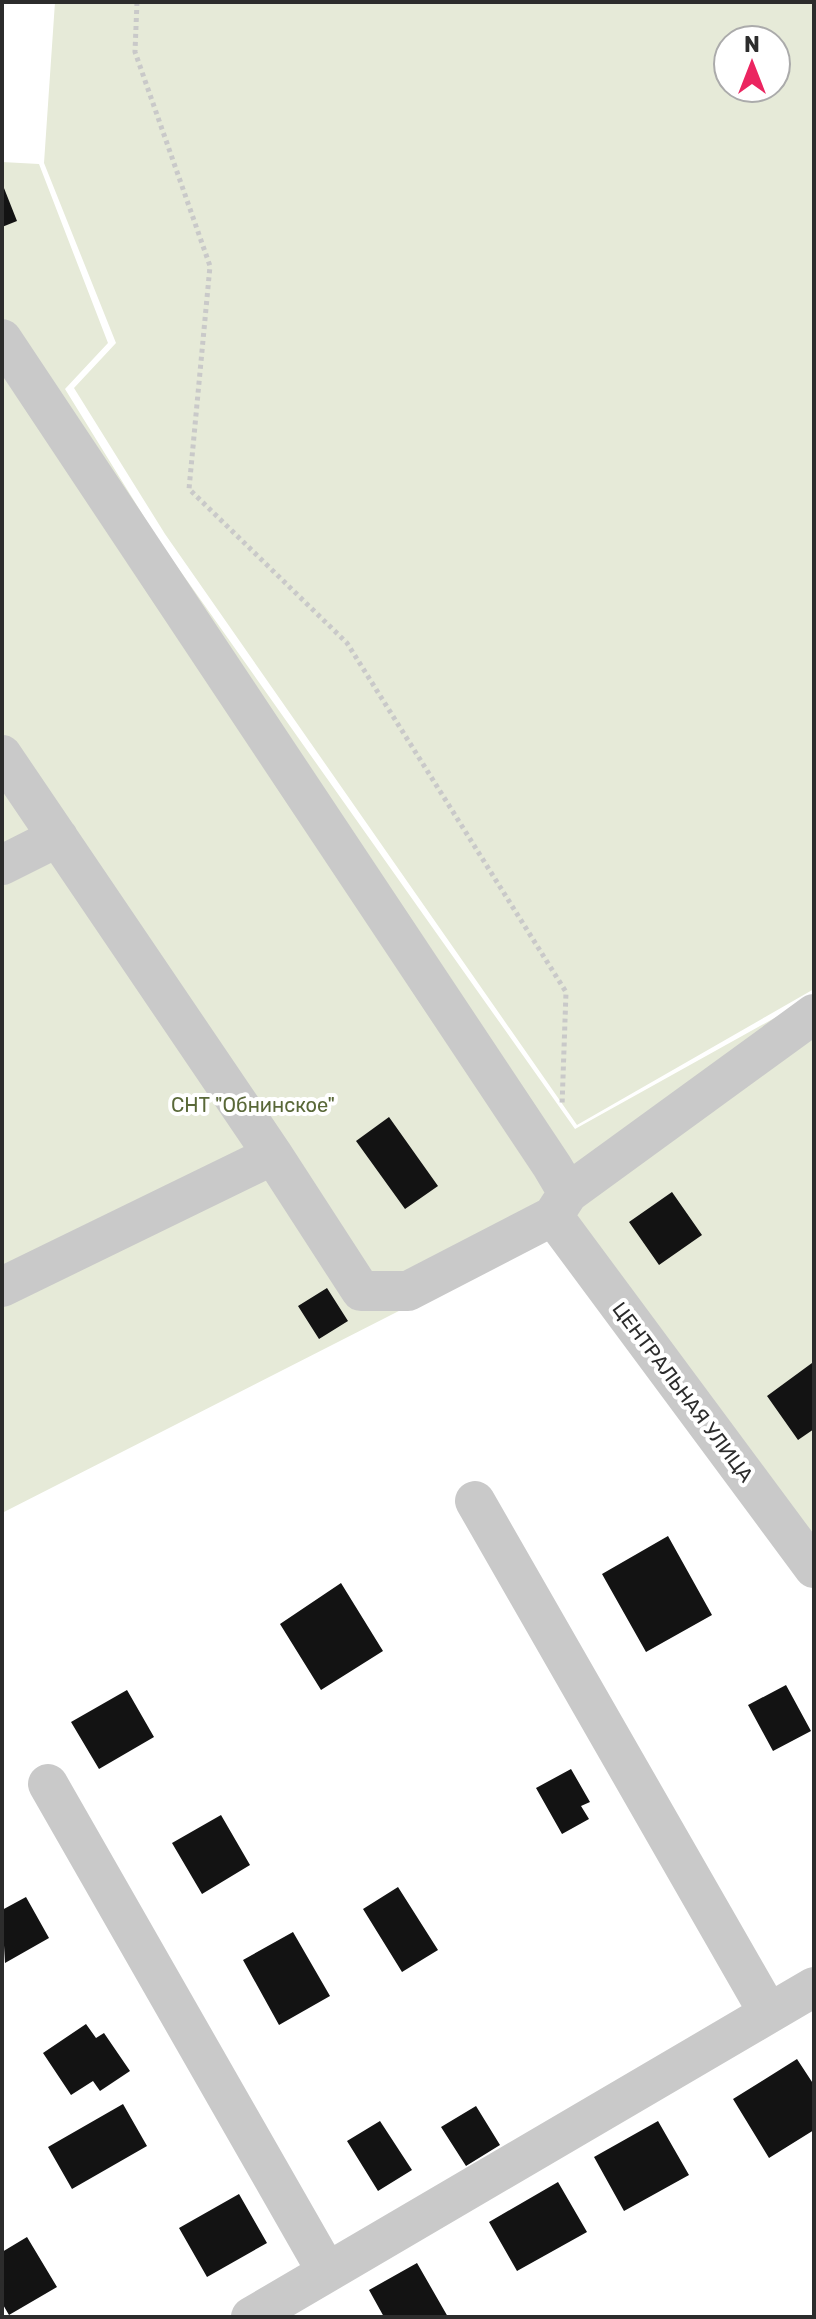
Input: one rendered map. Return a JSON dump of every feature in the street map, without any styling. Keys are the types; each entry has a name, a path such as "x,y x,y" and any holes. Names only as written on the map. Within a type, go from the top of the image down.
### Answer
{"street":[{"name":"ЦЕНТРАЛЬНАЯ УЛИЦА","path":"2,339 558,1192 814,1568"},
{"path":"2,755 273,1155 361,1291 408,1291 558,1192 814,1014"},
{"path":"2,865 58,837"},
{"path":"2,1287 273,1155"},
{"path":"475,1501 768,2012"},
{"path":"48,1784 327,2272"},
{"path":"251,2317 814,1987"}],"path":[{"path":"137,2 135,52 210,266 189,489 347,643 566,992 558,1192"}],"green space":[{"path":"55,2 814,2 814,989 577,1125 165,534 74,388 116,343 44,163"},
{"name":"СНТ \"Обнинское\"","path":"2,162 39,164 108,343 65,389 159,541 575,1129 814,996 814,1564 552,1233 2,1513"}],"building":[{"path":"2,183 17,221 2,227"},
{"path":"389,1117 438,1186 405,1209 356,1141"},
{"path":"672,1192 702,1235 659,1265 629,1222"},
{"path":"327,1288 348,1321 319,1339 298,1306"},
{"path":"812,1363 814,1429 798,1440 767,1396"},
{"path":"668,1536 712,1615 646,1652 602,1574"},
{"path":"341,1583 383,1651 321,1690 280,1624"},
{"path":"786,1685 811,1731 773,1751 748,1705"},
{"path":"127,1690 154,1737 99,1769 71,1722"},
{"path":"571,1769 590,1802 581,1806 589,1819 562,1834 536,1788"},
{"path":"221,1815 250,1865 202,1894 172,1843"},
{"path":"398,1887 438,1950 402,1972 363,1909"},
{"path":"26,1897 49,1938 5,1963 2,1910"},
{"path":"293,1932 330,1996 279,2025 243,1960"},
{"path":"86,2024 96,2038 104,2033 130,2071 100,2091 93,2081 71,2095 43,2053"},
{"path":"797,2059 814,2085 814,2130 769,2158 733,2099"},
{"path":"123,2104 147,2146 72,2189 48,2147"},
{"path":"476,2106 500,2145 466,2166 441,2127"},
{"path":"380,2121 412,2170 378,2191 347,2141"},
{"path":"658,2121 689,2175 624,2211 594,2157"},
{"path":"558,2182 587,2232 517,2271 489,2222"},
{"path":"239,2194 267,2243 207,2277 179,2228"},
{"path":"27,2237 57,2287 9,2315 2,2303 2,2252"},
{"path":"417,2263 448,2317 384,2317 369,2290"}]}
